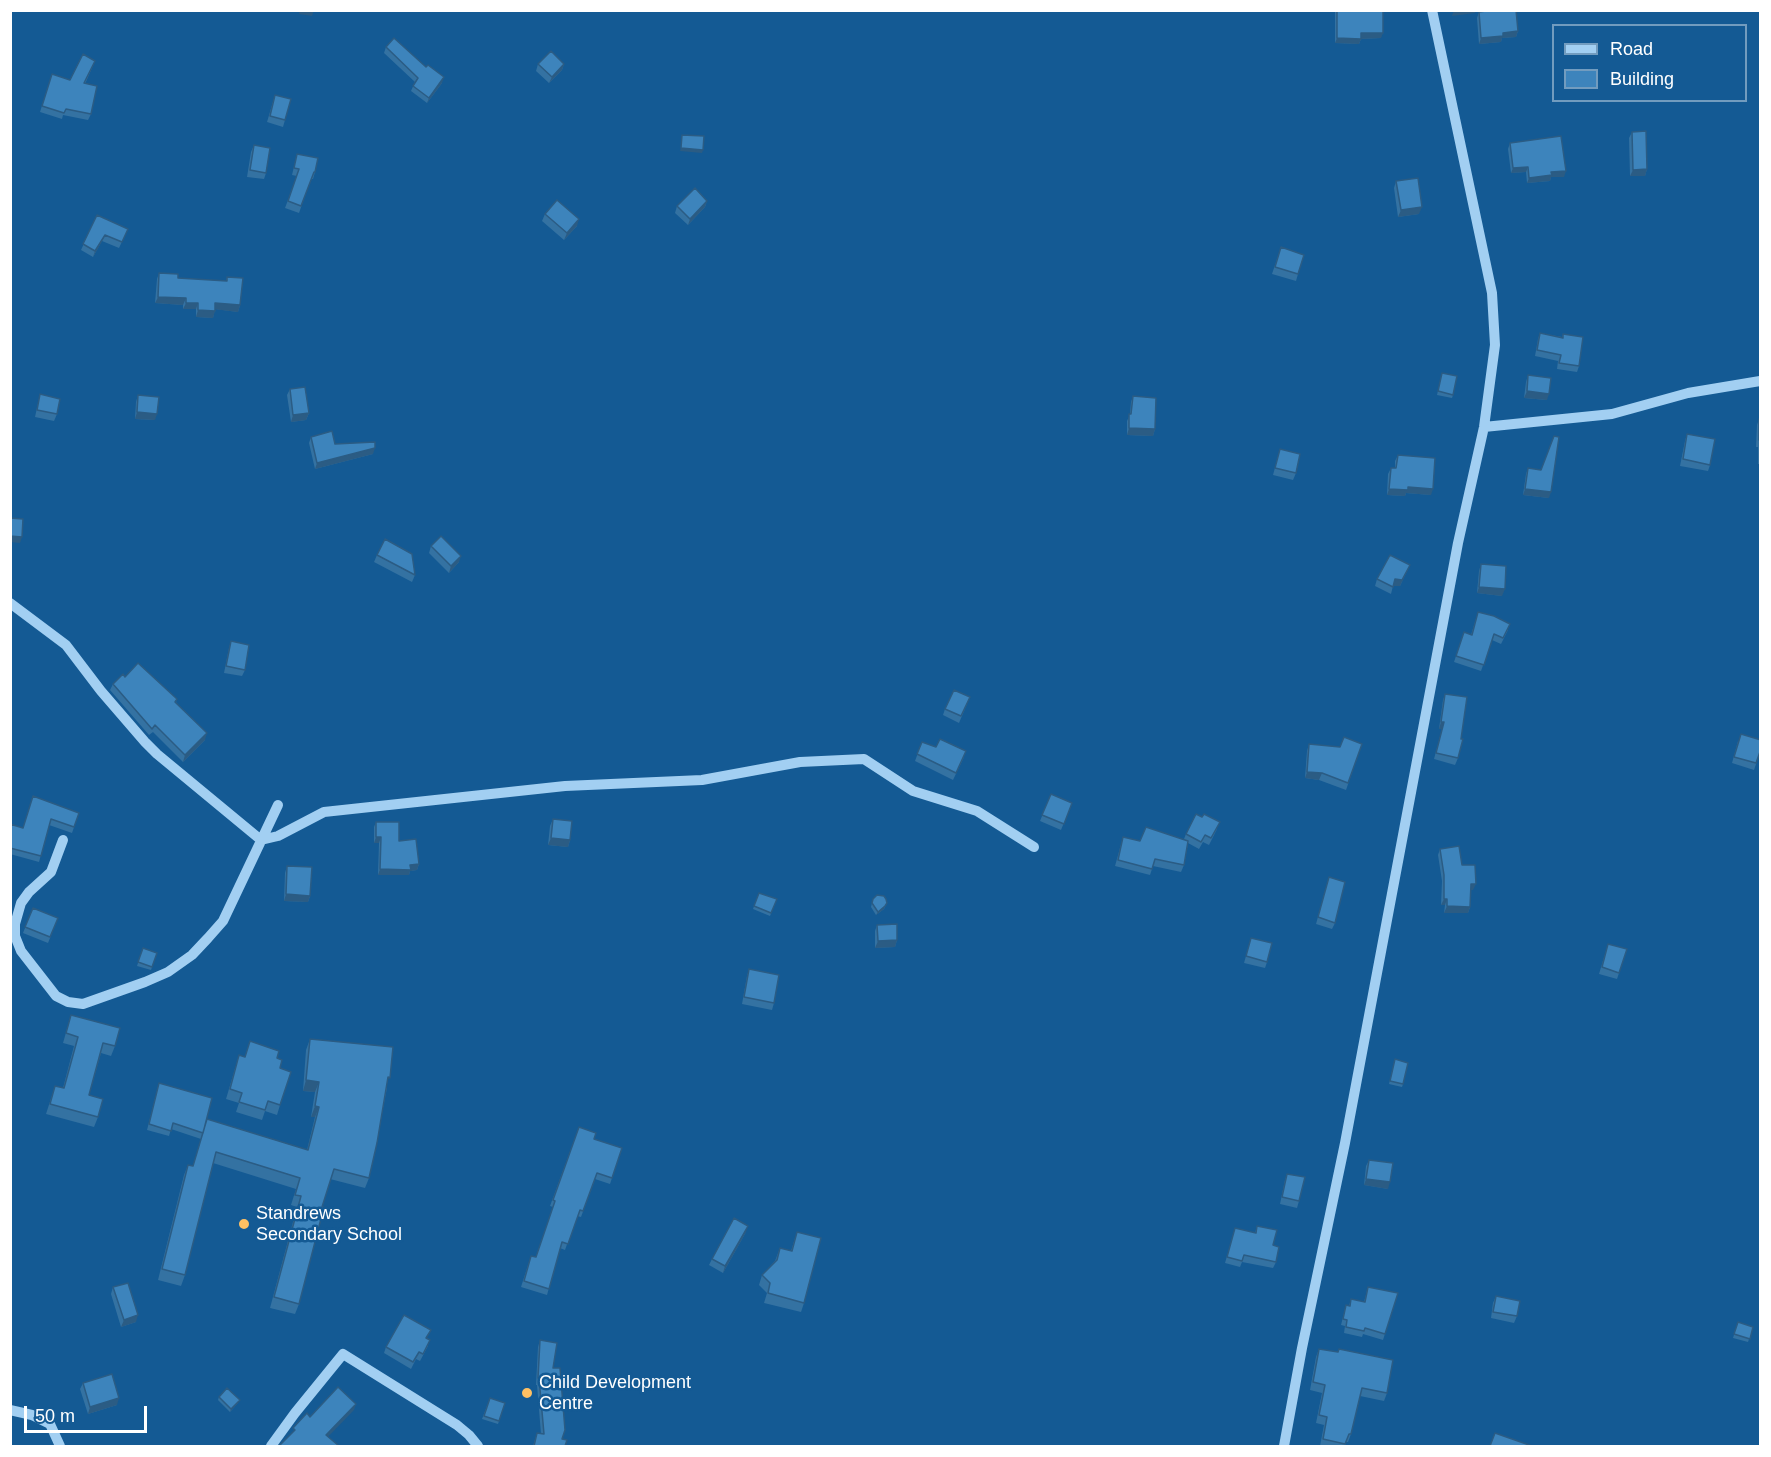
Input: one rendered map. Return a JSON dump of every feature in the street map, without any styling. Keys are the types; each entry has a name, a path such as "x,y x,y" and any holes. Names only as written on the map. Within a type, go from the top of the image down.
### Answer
{"street":[{"path":"1284,1446 1345,1143 1458,543 1485,428 1495,345 1492,293 1432,10"},
{"path":"1485,428 1612,414 1688,393 1761,381"},
{"path":"10,603 66,645 101,691 157,754 261,840"},
{"path":"261,840 278,836 324,812 565,786 702,780 800,762 864,759 913,791 977,812 1034,847"},
{"path":"63,840 51,872 29,892 21,903 15,924 15,936 21,951 56,996 68,1002 83,1004 168,972 192,955 222,921 278,805"},
{"path":"271,1446 343,1354 457,1425 478,1446"},
{"path":"10,1410 32,1415 50,1424 60,1446"}],"building":[{"path":"1337,10 1383,10 1383,33 1361,33 1361,39 1337,38"},
{"path":"1516,10 1518,31 1503,33 1503,36 1481,38 1479,12"},
{"path":"394,38 426,67 428,65 444,77 429,98 413,86 418,78 386,47"},
{"path":"551,51 564,64 552,77 538,64"},
{"path":"83,54 95,61 84,83 97,86 91,114 66,109 64,113 42,106 52,74 70,80"},
{"path":"275,95 291,99 285,120 270,116"},
{"path":"1646,131 1647,169 1633,170 1632,132"},
{"path":"682,135 704,136 703,150 681,148"},
{"path":"1561,136 1566,171 1551,172 1552,175 1529,178 1528,167 1513,168 1510,143"},
{"path":"254,145 270,148 266,173 250,170"},
{"path":"297,154 318,158 315,172 301,206 288,201 299,169 294,168"},
{"path":"1418,178 1422,207 1401,210 1396,181"},
{"path":"695,188 707,201 690,219 677,206"},
{"path":"557,200 579,219 567,233 545,214"},
{"path":"97,215 128,229 122,242 105,235 95,251 83,244"},
{"path":"1281,247 1304,255 1298,274 1275,267"},
{"path":"159,273 178,274 178,278 227,281 227,277 243,278 240,305 215,303 215,311 198,310 198,303 186,303 186,298 158,297"},
{"path":"1540,333 1563,338 1563,334 1583,337 1579,366 1559,363 1561,355 1537,350"},
{"path":"1442,373 1457,376 1453,395 1438,391"},
{"path":"1528,375 1551,378 1549,394 1527,391"},
{"path":"305,387 309,413 293,415 290,389"},
{"path":"40,394 60,399 57,414 37,410"},
{"path":"138,395 159,397 157,414 137,412"},
{"path":"1133,396 1156,398 1155,429 1129,428"},
{"path":"1759,419 1761,419 1761,457 1759,440"},
{"path":"332,431 335,444 375,442 375,448 317,463 311,437"},
{"path":"1687,434 1715,439 1710,465 1683,459"},
{"path":"1554,436 1559,437 1551,492 1525,489 1528,468 1541,470"},
{"path":"1280,449 1300,454 1296,473 1275,468"},
{"path":"1398,455 1435,458 1433,489 1408,487 1408,490 1389,489 1391,468 1396,468"},
{"path":"10,518 23,519 22,537 10,536"},
{"path":"441,536 461,556 451,566 431,546"},
{"path":"385,539 412,554 415,575 377,555"},
{"path":"1390,555 1410,565 1402,580 1395,579 1393,587 1377,579"},
{"path":"1481,564 1506,566 1505,589 1479,587"},
{"path":"1478,612 1494,616 1510,624 1503,638 1494,634 1484,665 1456,656 1464,632 1472,635"},
{"path":"231,641 249,645 245,670 226,666"},
{"path":"138,663 177,699 175,702 207,733 185,755 155,725 152,729 113,684 123,674 125,677"},
{"path":"954,690 970,697 961,716 945,709"},
{"path":"1445,694 1467,697 1461,739 1463,739 1458,758 1436,753 1444,722 1441,722"},
{"path":"1741,734 1761,740 1761,749 1756,763 1734,757"},
{"path":"1344,737 1362,744 1348,783 1322,773 1307,772 1309,744 1340,747"},
{"path":"940,739 966,751 956,773 917,754 922,742 936,747"},
{"path":"1051,794 1072,803 1064,824 1042,815"},
{"path":"33,796 79,813 74,827 51,819 41,856 10,848 10,824 23,828"},
{"path":"1196,814 1202,817 1204,814 1220,822 1211,838 1205,835 1201,842 1186,834"},
{"path":"553,819 572,821 570,840 551,838"},
{"path":"376,822 399,822 399,841 416,839 419,864 410,865 411,870 380,869 381,837 376,837"},
{"path":"1146,827 1188,841 1184,865 1155,859 1152,869 1118,860 1123,837 1140,841"},
{"path":"1459,846 1462,865 1475,865 1476,884 1471,884 1470,907 1447,906 1447,899 1444,899 1444,875 1440,849"},
{"path":"287,866 312,867 310,896 286,894"},
{"path":"1329,877 1345,882 1335,923 1318,917"},
{"path":"759,893 777,899 771,913 754,906"},
{"path":"877,895 884,896 887,903 878,912 872,903"},
{"path":"33,908 58,918 50,937 25,927"},
{"path":"897,924 897,940 878,941 877,925"},
{"path":"1251,938 1272,943 1267,962 1246,956"},
{"path":"1608,944 1627,949 1619,973 1602,967"},
{"path":"143,948 157,953 152,967 138,962"},
{"path":"749,969 779,975 774,1003 744,997"},
{"path":"71,1015 120,1028 115,1046 103,1043 89,1095 103,1099 98,1117 50,1104 55,1086 64,1088 78,1037 66,1033"},
{"path":"310,1039 393,1047 390,1078 388,1077 369,1178 334,1169 322,1207 324,1207 299,1304 274,1297 301,1196 295,1195 300,1178 216,1152 185,1275 162,1269 188,1165 193,1166 207,1119 308,1150 319,1107 315,1106 319,1082 306,1080"},
{"path":"250,1041 279,1051 277,1058 282,1060 280,1068 291,1072 280,1105 268,1101 265,1110 239,1102 242,1093 230,1089 239,1055 245,1057"},
{"path":"1395,1059 1408,1063 1403,1084 1390,1081"},
{"path":"159,1083 212,1098 203,1133 173,1123 171,1131 149,1124"},
{"path":"579,1127 596,1133 594,1139 622,1148 612,1178 597,1173 568,1244 562,1242 549,1289 524,1281 531,1256 536,1257"},
{"path":"1369,1160 1393,1163 1390,1182 1366,1179"},
{"path":"1287,1174 1305,1177 1299,1201 1282,1197"},
{"path":"734,1218 748,1226 725,1266 712,1259"},
{"path":"1257,1226 1277,1230 1273,1245 1279,1247 1276,1262 1244,1255 1242,1261 1227,1257 1235,1228 1256,1233"},
{"path":"797,1232 821,1238 804,1303 768,1293 770,1283 762,1275 777,1260 780,1248 792,1251"},
{"path":"128,1283 138,1315 124,1320 113,1287"},
{"path":"1368,1287 1398,1293 1385,1334 1365,1328 1364,1331 1346,1327 1347,1320 1343,1319 1346,1305 1350,1306 1351,1299 1365,1302"},
{"path":"1496,1296 1520,1301 1517,1316 1493,1312"},
{"path":"404,1315 431,1330 426,1338 430,1340 423,1354 419,1352 413,1362 386,1347"},
{"path":"1738,1322 1753,1327 1750,1339 1734,1334"},
{"path":"540,1340 557,1343 553,1368 560,1368 565,1430 562,1439 567,1440 565,1446 534,1446 537,1433 544,1434 538,1378"},
{"path":"1319,1349 1338,1352 1339,1349 1393,1360 1387,1393 1362,1388 1351,1434 1345,1444 1323,1439 1327,1417 1319,1415 1325,1385 1313,1382"},
{"path":"112,1374 119,1398 90,1407 83,1383"},
{"path":"338,1387 356,1404 326,1435 339,1446 279,1446 295,1430 293,1428 307,1413 310,1417"},
{"path":"227,1388 240,1400 231,1409 219,1397"},
{"path":"490,1398 505,1403 499,1421 484,1416"},
{"path":"1495,1433 1532,1446 1490,1446"}],"place":[{"name":"Standrews Secondary School","path":"244,1224"},
{"name":"Child Development Centre","path":"527,1393"}]}
